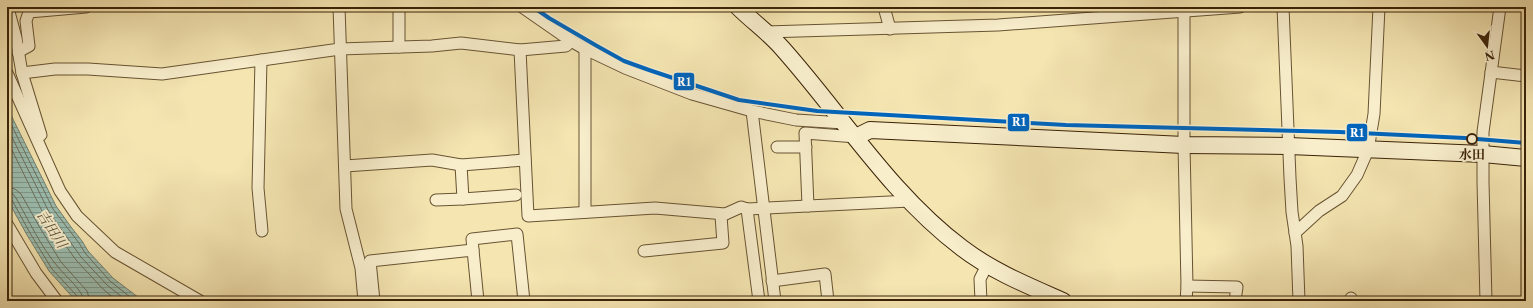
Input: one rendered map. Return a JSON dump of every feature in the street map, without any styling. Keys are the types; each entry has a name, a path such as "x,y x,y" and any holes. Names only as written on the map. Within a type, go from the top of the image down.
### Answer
{"street":[{"path":"18,52 29,46 26,21 29,12 86,7"},
{"path":"339,7 346,209 361,268 364,301"},
{"path":"399,7 399,48"},
{"path":"522,7 585,49 625,68 685,92 796,120 844,123"},
{"path":"738,7 782,48 910,201 938,229 963,249 987,265 1064,301"},
{"path":"884,7 890,29"},
{"path":"766,32 998,25 1240,7"},
{"path":"1283,7 1292,212 1295,232 1299,301"},
{"path":"1295,232 1319,211 1342,196 1357,175 1368,150 1374,114 1379,7"},
{"path":"1486,301 1483,132 1500,7"},
{"path":"9,12 22,73 41,133 39,143"},
{"path":"1184,12 1186,301"},
{"path":"22,73 55,69 88,69 162,74 340,49 399,48 461,43 520,50 566,46 572,41"},
{"path":"585,49 585,212"},
{"path":"520,50 528,216 655,208 725,214"},
{"path":"261,60 258,188 262,231"},
{"path":"1491,72 1526,76"},
{"path":"7,73 60,191 78,216 115,252 200,301"},
{"path":"752,110 775,301"},
{"path":"808,206 805,133 856,137 870,130 1184,145 1289,146 1483,154 1526,158"},
{"path":"777,147 806,147"},
{"path":"345,166 432,160 461,165 525,160"},
{"path":"461,165 463,199"},
{"path":"436,200 516,195"},
{"path":"644,251 723,243 721,216 741,207 747,209 910,201"},
{"path":"747,209 758,301"},
{"path":"7,224 36,273 57,301"},
{"path":"478,301 472,240 517,234 524,301"},
{"path":"374,301 370,260 473,250"},
{"path":"981,301 980,279 987,265"},
{"path":"772,281 824,274 828,301"},
{"path":"1187,286 1237,287 1235,301"}],"water":[{"name":"吉田川","path":"7,107 56,206 88,251 113,278 143,301 76,301 49,271 7,199"}],"transit line":[{"name":"R1","path":"533,7 549,18 624,61 739,100 817,111 1066,125 1339,132 1465,138 1526,143"}],"place":[{"name":"水田","path":"1472,139"}]}
